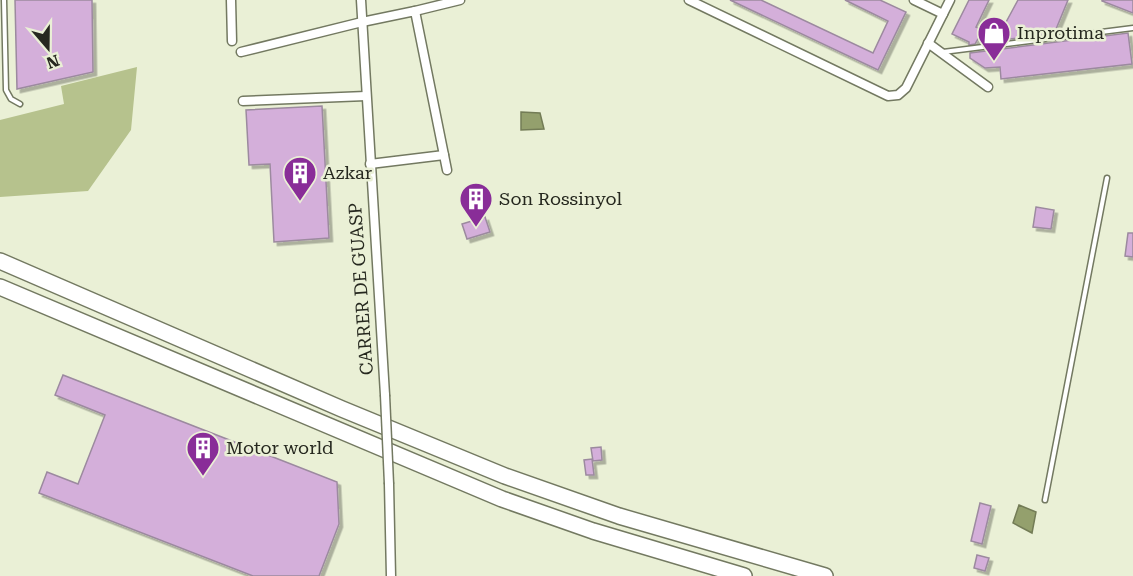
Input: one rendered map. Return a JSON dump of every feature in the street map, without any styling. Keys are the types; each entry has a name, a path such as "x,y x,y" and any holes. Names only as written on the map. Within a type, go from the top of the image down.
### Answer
{"highway":[{"path":"0,261 342,409 520,482 619,516 825,576"},
{"path":"0,287 491,495 593,531 744,576"}],"street":[{"path":"231,0 232,41"},
{"name":"CARRER DE GUASP","path":"361,0 385,395 391,576"},
{"path":"242,52 460,0"},
{"path":"689,0 888,96 898,95 906,88 950,0"},
{"path":"914,0 943,14"},
{"path":"415,11 447,170"},
{"path":"927,44 988,87"},
{"path":"243,101 366,96"},
{"path":"370,164 444,155"}],"lane":[{"path":"4,0 6,90 11,99 20,104"},
{"path":"940,53 1133,28"},
{"path":"1045,500 1107,178"}],"shaded area":[{"path":"137,67 131,130 88,191 0,197 0,120 64,104 61,86"},
{"path":"521,112 540,113 544,129 521,130"},
{"path":"1019,505 1036,512 1032,533 1013,523"}],"building":[{"path":"15,0 92,0 93,72 17,89"},
{"path":"730,0 761,0 873,53 888,21 845,0 880,0 906,12 878,70"},
{"path":"969,0 989,0 976,27 983,30 975,44 969,45 969,42 952,34"},
{"path":"1018,0 1068,0 1054,34 1010,39 1005,24"},
{"path":"1102,0 1133,0 1133,13 1102,1"},
{"path":"1128,33 1132,64 1001,79 1000,67 985,68 970,58 970,53"},
{"name":"Azkar","path":"322,106 329,238 274,242 270,164 249,165 246,110"},
{"path":"1036,207 1054,210 1051,229 1033,227"},
{"name":"Son Rossinyol","path":"485,217 490,232 467,239 462,224"},
{"path":"1128,233 1133,233 1133,257 1125,256"},
{"name":"Motor world","path":"63,375 337,482 339,524 319,576 253,576 39,493 47,472 78,484 105,415 55,395"},
{"path":"601,447 602,460 593,461 591,448"},
{"path":"592,459 594,475 586,475 584,460"},
{"path":"980,503 991,506 982,544 971,541"},
{"path":"977,555 989,558 985,571 974,568"}],"place":[{"name":"Inprotima","path":"994,62"},
{"name":"Azkar","path":"300,202"},
{"name":"Son Rossinyol","path":"476,228"},
{"name":"Motor world","path":"203,477"}]}
